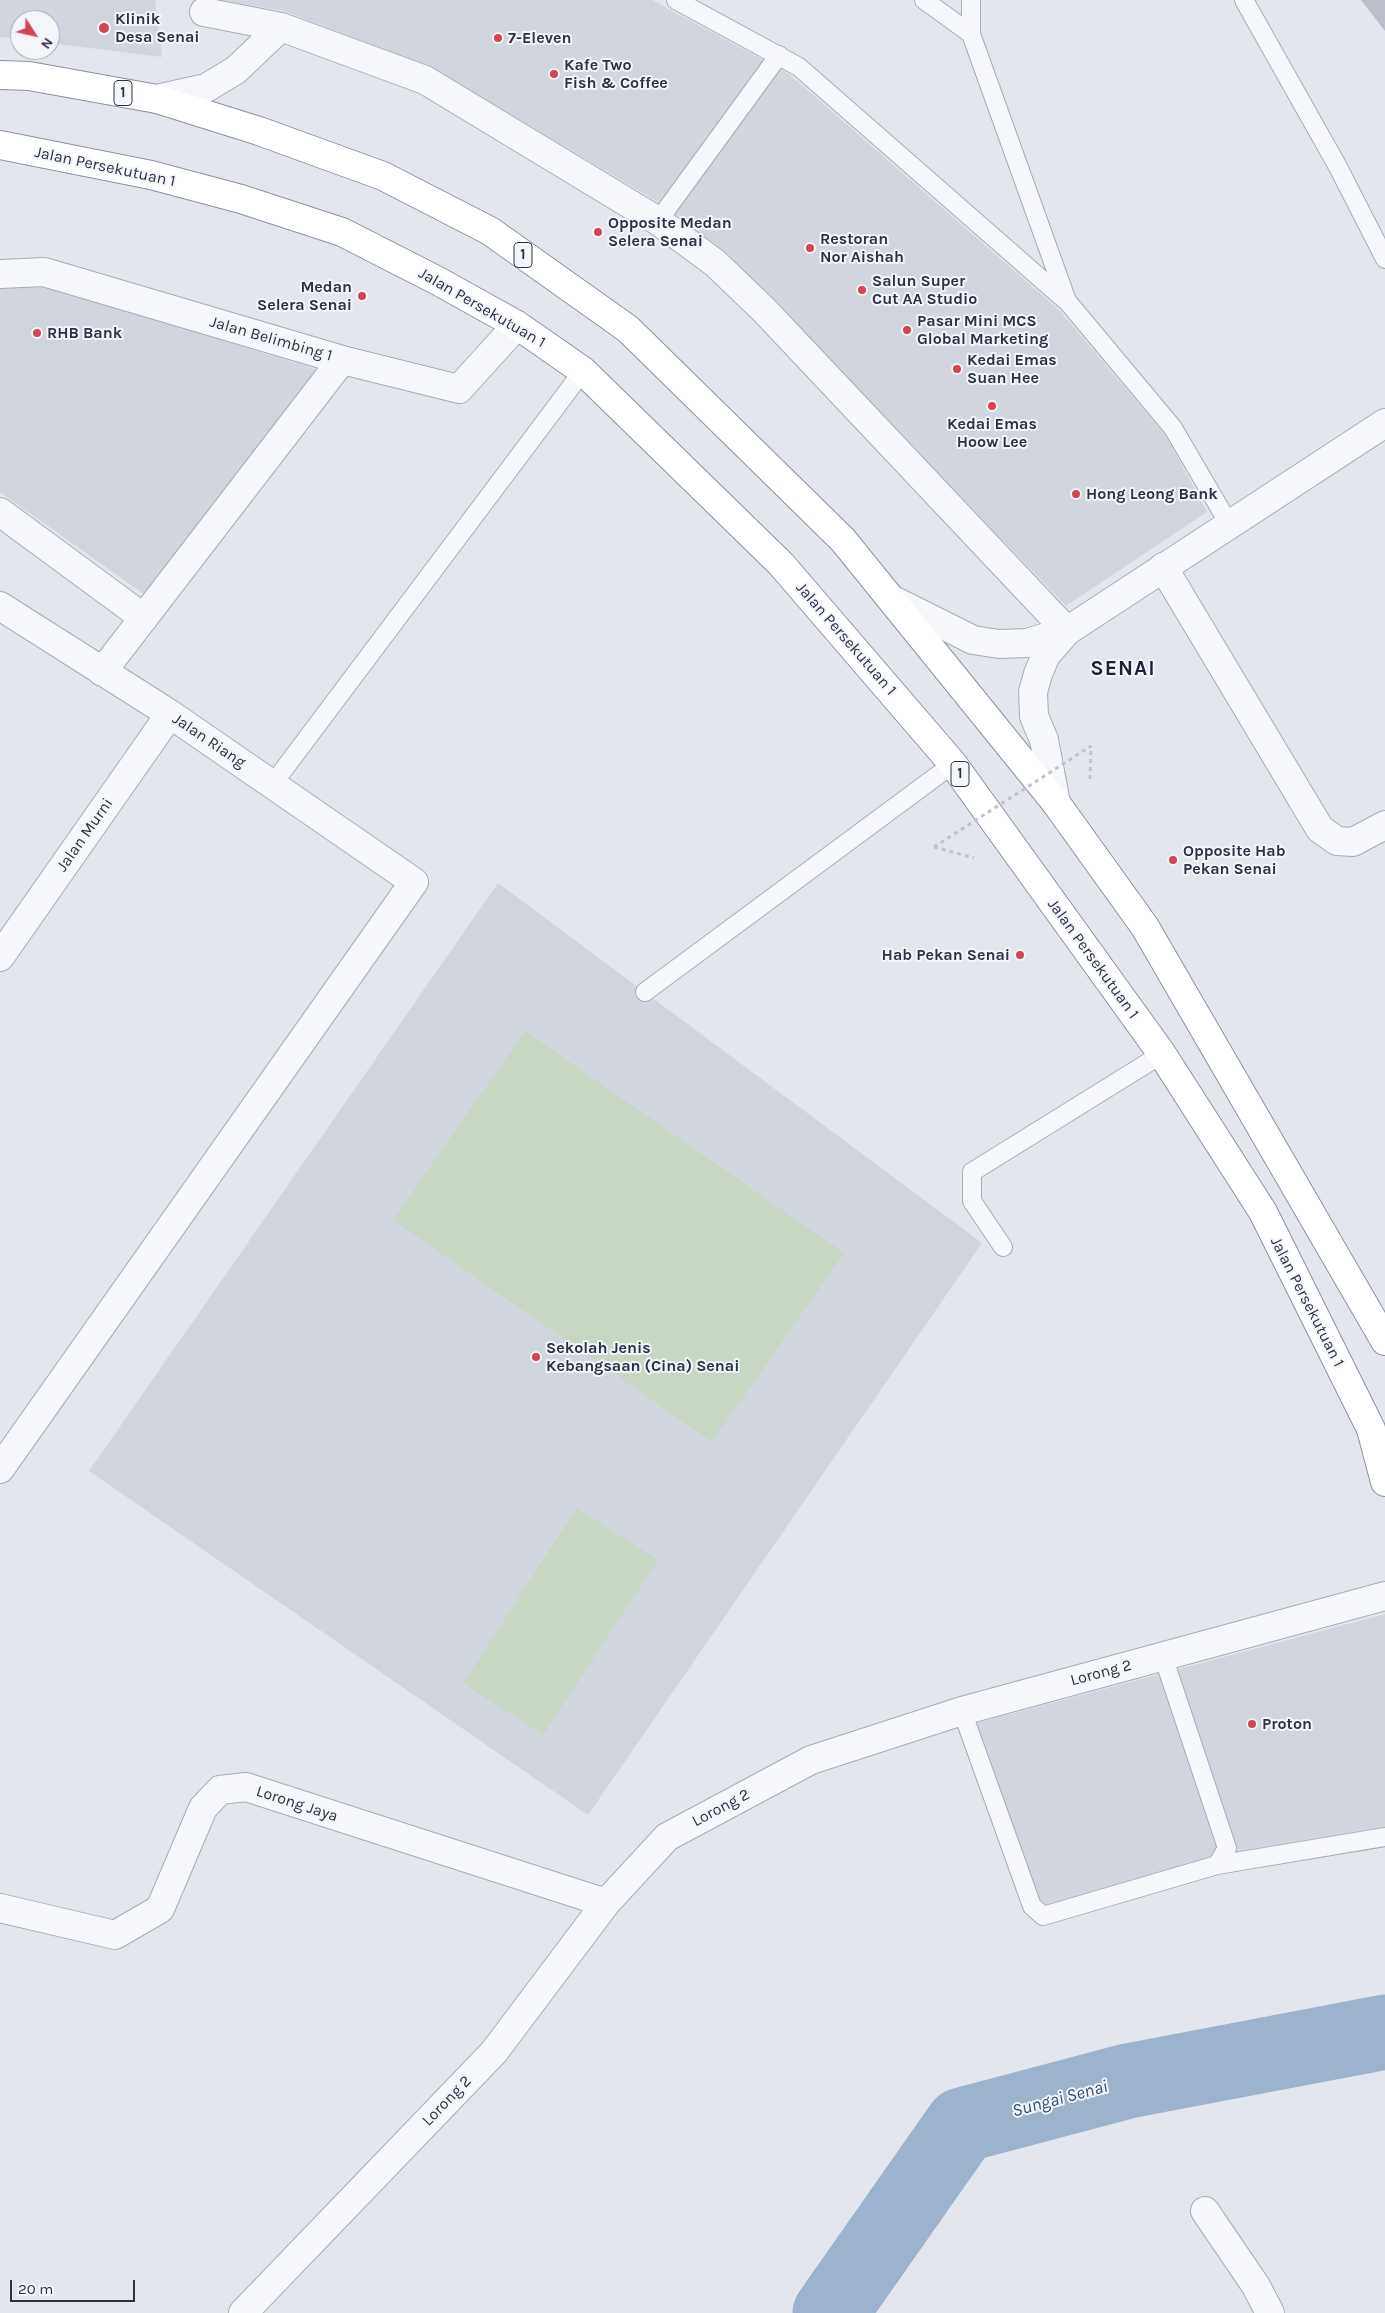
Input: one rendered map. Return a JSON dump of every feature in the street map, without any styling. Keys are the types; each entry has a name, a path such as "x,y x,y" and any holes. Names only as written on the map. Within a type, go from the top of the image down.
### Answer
{"highway":[{"name":"1","path":"0,75 29,76 157,99 259,131 382,176 490,231 628,329 843,540 1056,803 1145,927 1385,1341"},
{"name":"Jalan Persekutuan 1","path":"0,145 151,175 241,199 342,232 438,280 517,325 583,370 781,564 953,764 1162,1054 1263,1212 1371,1429 1385,1482"}],"street":[{"path":"202,6 280,27 425,80 658,221 715,263 764,310 1068,631"},
{"path":"157,99 206,88 236,70 280,27"},
{"name":"Jalan Belimbing 1","path":"0,274 44,272 342,360 459,389 517,325"},
{"path":"102,672 342,360"},
{"path":"1056,803 1044,740 1034,716 1033,692 1046,655 1068,631 1385,423"},
{"path":"0,512 144,618"},
{"path":"1163,567 1320,829 1337,840 1353,842 1385,825"},
{"path":"893,600 973,640 998,644 1027,643 1068,631"},
{"name":"Jalan Riang","path":"0,606 170,714 414,882 0,1468"},
{"name":"Jalan Murni","path":"0,956 170,714"},
{"name":"Lorong 2","path":"243,2313 494,2052 606,1902 667,1837 811,1760 962,1711 1385,1596"},
{"name":"Lorong Jaya","path":"0,1908 115,1935 160,1909 203,1808 220,1790 246,1787 606,1902"},
{"path":"1206,2211 1256,2286 1270,2313"}],"lane":[{"path":"676,0 799,67 1067,301 1173,428 1229,524"},
{"path":"924,0 971,34"},
{"path":"972,0 971,34 1067,301"},
{"path":"1244,0 1338,167 1385,259"},
{"path":"658,221 779,55"},
{"path":"272,785 583,370"},
{"path":"645,992 953,764"},
{"path":"1003,1247 972,1201 972,1172 1162,1054"},
{"path":"1163,1656 1227,1848 1217,1865"},
{"path":"962,1711 1032,1906 1043,1916 1217,1865 1385,1837"}],"path":[{"path":"934,847 1091,746"}],"shaded area":[{"name":"Klinik Desa Senai","path":"0,0 155,0 162,57 60,44 60,10 10,10 10,38 0,37"},
{"path":"220,0 652,0 789,74 1059,310 1167,437 1207,512 1066,606 727,253 653,199 434,69 284,11"},
{"path":"45,286 319,370 145,595 0,492 0,289"},
{"name":"Sekolah Jenis Kebangsaan (Cina) Senai","path":"498,883 982,1243 588,1815 89,1471"},
{"path":"1385,1614 1385,1828 1210,1857 1047,1906 1039,1900 977,1723"}],"green space":[{"path":"525,1031 844,1253 712,1442 393,1220"},
{"path":"577,1508 658,1560 543,1735 463,1683"}],"building":[{"path":"1361,0 1385,0 1385,31"}],"waterway":[{"name":"Sungai Senai","path":"830,2313 962,2125 1128,2081 1385,2032"}],"place":[{"name":"Klinik Desa Senai","path":"104,28"},
{"name":"7-Eleven","path":"498,38"},
{"name":"Kafe Two Fish & Coffee","path":"554,74"},
{"name":"Opposite Medan Selera Senai","path":"598,232"},
{"name":"Restoran Nor Aishah","path":"810,248"},
{"name":"Salun Super Cut AA Studio","path":"862,290"},
{"name":"Medan Selera Senai","path":"362,296"},
{"name":"Pasar Mini MCS Global Marketing","path":"907,330"},
{"name":"RHB Bank","path":"37,333"},
{"name":"Kedai Emas Suan Hee","path":"957,369"},
{"name":"Kedai Emas Hoow Lee","path":"992,406"},
{"name":"Hong Leong Bank","path":"1076,494"},
{"name":"Opposite Hab Pekan Senai","path":"1173,860"},
{"name":"Hab Pekan Senai","path":"1020,955"},
{"name":"Sekolah Jenis Kebangsaan (Cina) Senai","path":"536,1357"},
{"name":"Proton","path":"1252,1724"}],"district":[{"name":"SENAI","path":"1123,669"}]}
